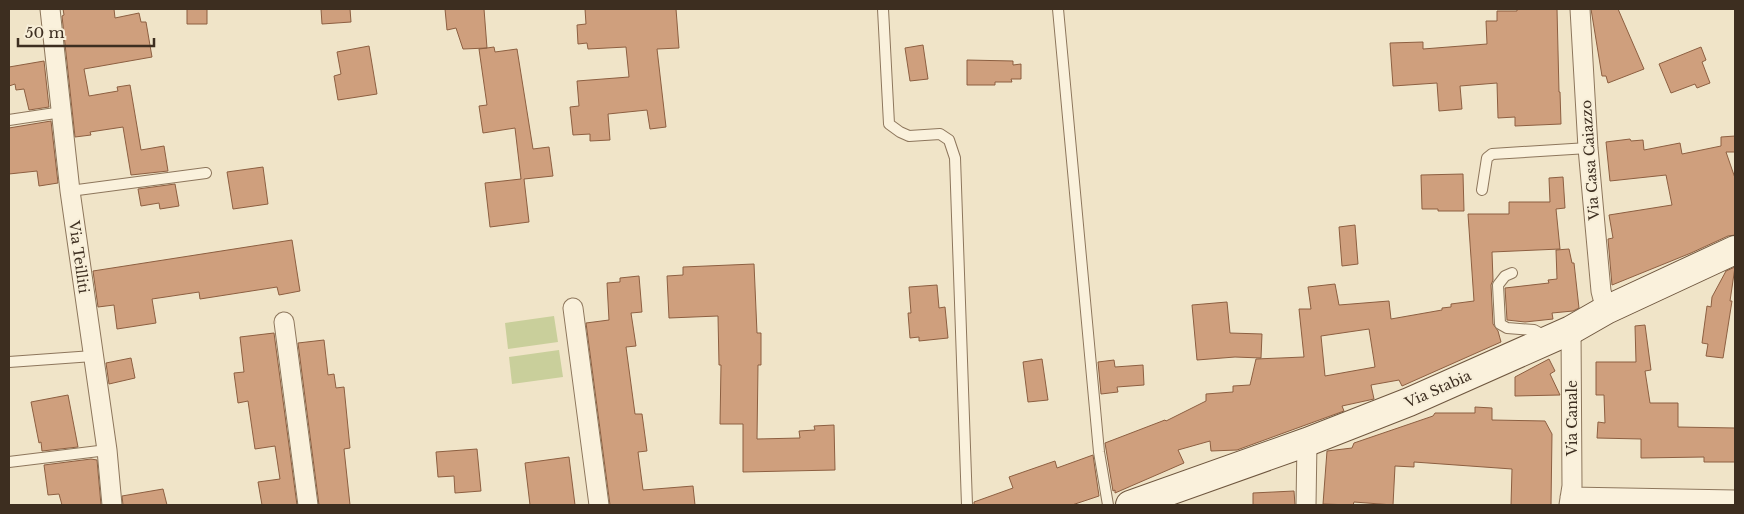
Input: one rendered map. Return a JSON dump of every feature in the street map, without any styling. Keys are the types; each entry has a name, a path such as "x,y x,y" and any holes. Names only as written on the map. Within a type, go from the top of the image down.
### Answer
{"main road":[{"name":"Via Stabia","path":"1130,505 1308,442 1409,402 1561,334 1606,310 1735,250"}],"street":[{"name":"Via Teilliti","path":"50,9 70,191 107,450 112,505"},
{"name":"Via Casa Caiazzo","path":"1580,9 1588,148 1601,291 1606,310"},
{"path":"573,308 599,505"},
{"path":"284,322 308,505"},
{"name":"Via Canale","path":"1561,334 1572,486 1570,501"},
{"path":"1306,505 1308,442"},
{"path":"1570,501 1735,500"}],"lane":[{"path":"883,9 889,124 909,136 940,134 949,140 955,158 967,505"},
{"path":"1058,9 1099,452 1108,505"},
{"path":"9,120 62,112"},
{"path":"1482,190 1487,158 1492,154 1588,148"},
{"path":"70,191 206,173"},
{"path":"1512,273 1505,276 1498,285 1500,324 1507,328 1561,334"},
{"path":"9,362 93,356"},
{"path":"9,462 107,450"}],"green space":[{"path":"554,316 558,342 508,349 505,323"},
{"path":"559,350 563,377 512,384 509,357"}],"building":[{"path":"63,9 114,9 115,18 139,13 141,22 146,22 152,57 84,69 89,96 118,91 117,87 130,85 141,150 164,146 168,171 131,175 123,127 90,132 91,135 75,137 62,16 64,15"},
{"path":"187,9 207,9 207,24 187,24"},
{"path":"321,9 350,9 351,22 322,24"},
{"path":"445,9 484,9 487,48 463,49 456,28 447,30"},
{"path":"585,9 676,9 679,48 657,49 666,127 650,129 647,110 608,114 610,140 590,141 590,134 573,135 570,107 579,106 577,81 629,77 626,47 588,49 587,43 578,44 577,25 586,24"},
{"path":"1517,9 1557,9 1561,124 1515,126 1515,117 1498,118 1497,83 1460,86 1462,109 1439,111 1437,83 1393,86 1390,43 1423,42 1423,49 1487,44 1486,21 1497,21 1497,11 1517,11"},
{"path":"1591,9 1618,9 1644,69 1608,83 1606,76 1602,76"},
{"path":"923,45 928,79 910,81 905,48"},
{"path":"369,46 377,94 338,100 334,76 341,74 337,52"},
{"path":"494,47 495,52 517,49 533,149 549,147 553,176 524,179 529,222 490,227 485,183 521,179 515,128 483,133 479,106 487,105 479,49"},
{"path":"1701,47 1706,60 1702,62 1710,83 1697,88 1695,84 1671,93 1659,64"},
{"path":"967,60 1013,61 1013,65 1021,64 1021,79 1011,79 1012,82 995,82 995,85 967,85"},
{"path":"44,61 49,107 29,110 24,89 16,90 15,84 9,86 9,67"},
{"path":"51,121 58,183 39,186 37,171 9,174 9,128"},
{"path":"1735,136 1735,152 1726,152 1735,178 1735,235 1728,236 1612,285 1608,239 1613,238 1609,215 1672,205 1666,175 1610,181 1606,142 1630,139 1631,141 1643,140 1644,150 1680,143 1682,154 1721,146 1721,137"},
{"path":"263,167 268,204 233,209 227,172"},
{"path":"1463,174 1464,211 1422,209 1421,175"},
{"path":"1563,177 1565,208 1556,209 1560,249 1492,252 1493,324 1498,331 1501,342 1402,386 1399,380 1371,385 1374,399 1342,406 1344,411 1237,450 1211,451 1210,441 1178,450 1184,463 1115,493 1115,490 1113,491 1105,443 1166,421 1206,401 1206,394 1233,392 1233,386 1250,385 1256,359 1304,357 1299,309 1311,309 1308,287 1335,284 1339,305 1389,301 1391,319 1442,310 1442,308 1451,307 1451,304 1474,301 1468,214 1509,214 1509,202 1550,202 1549,178","holes":["1369,329 1375,367 1325,376 1321,336"]},
{"path":"175,184 179,206 160,209 159,203 141,206 138,189"},
{"path":"1355,225 1358,264 1342,266 1339,227"},
{"path":"292,240 300,291 279,295 277,287 200,299 199,292 152,299 156,323 117,329 114,305 98,307 93,271"},
{"path":"1569,249 1572,263 1574,263 1579,308 1573,311 1552,313 1553,319 1525,322 1507,320 1505,288 1549,283 1548,280 1557,279 1556,250"},
{"path":"754,264 757,333 761,333 761,365 758,365 757,439 800,438 799,431 815,430 814,426 834,425 835,470 743,472 743,424 720,424 721,365 719,365 718,316 669,318 667,276 683,275 683,267"},
{"path":"1735,267 1723,358 1706,356 1708,344 1702,343 1707,306 1711,307 1712,297 1726,271"},
{"path":"639,276 642,312 631,313 636,346 626,347 635,414 642,414 647,451 638,452 643,490 693,486 695,505 610,505 586,323 609,320 607,283 620,282 620,278"},
{"path":"937,285 939,308 945,307 948,338 919,341 919,337 910,338 908,313 911,313 909,287"},
{"path":"1227,302 1230,333 1262,334 1261,358 1235,357 1197,360 1192,305"},
{"path":"1645,325 1651,370 1645,371 1650,403 1678,403 1678,427 1735,428 1735,462 1704,462 1704,457 1641,458 1641,439 1597,438 1598,422 1605,423 1604,395 1596,395 1596,362 1636,362 1635,326"},
{"path":"274,333 297,505 262,505 258,482 280,479 275,446 255,449 248,401 238,403 234,373 244,372 240,337"},
{"path":"324,340 328,375 334,374 336,388 344,387 350,448 344,449 350,505 319,505 298,343"},
{"path":"131,358 135,378 109,384 106,363"},
{"path":"1042,359 1048,400 1028,402 1023,362"},
{"path":"1549,359 1555,371 1550,374 1560,395 1515,396 1515,377"},
{"path":"1114,360 1115,367 1143,365 1144,385 1117,387 1118,392 1101,394 1098,362"},
{"path":"68,395 78,447 42,451 31,402"},
{"path":"1475,407 1492,408 1492,420 1545,421 1552,434 1551,505 1511,505 1512,469 1414,462 1414,467 1395,466 1393,505 1354,502 1353,505 1323,504 1327,451 1352,448 1354,443 1433,416 1435,413 1475,413"},
{"path":"477,449 481,491 455,493 454,476 438,477 436,452"},
{"path":"1093,455 1099,496 1072,505 974,505 974,502 1013,488 1009,477 1055,461 1057,468"},
{"path":"569,457 575,505 530,505 525,463"},
{"path":"91,459 97,460 101,505 62,505 59,494 48,495 44,465"},
{"path":"163,489 167,505 123,505 122,496"},
{"path":"1294,491 1295,505 1253,505 1253,493"}]}
